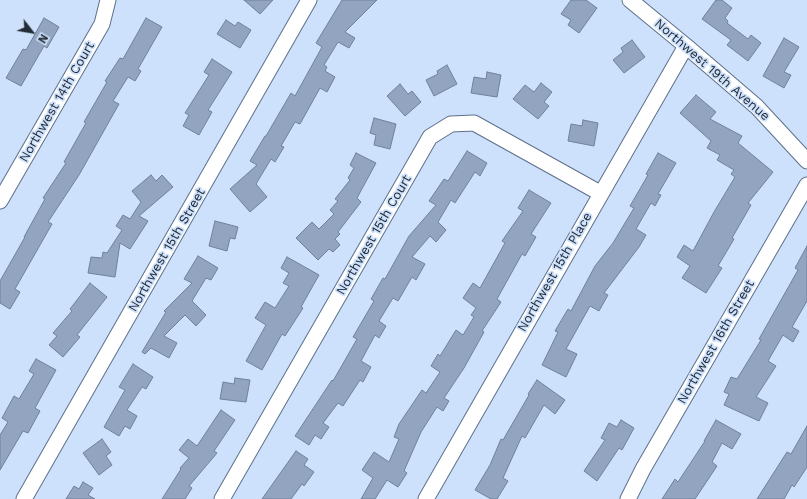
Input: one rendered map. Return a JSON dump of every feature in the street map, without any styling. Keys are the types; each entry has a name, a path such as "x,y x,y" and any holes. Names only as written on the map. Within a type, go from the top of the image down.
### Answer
{"street":[{"name":"Northwest 14th Court","path":"0,201 102,24 108,0"},
{"name":"Northwest 15th Street","path":"24,499 310,0"},
{"name":"Northwest 19th Avenue","path":"630,0 757,107 807,161"},
{"name":"Northwest 15th Place","path":"426,499 600,193 686,46"},
{"name":"Northwest 15th Court","path":"222,499 430,137 451,124 474,123 600,193"},
{"name":"Northwest 16th Street","path":"628,499 643,469 807,185"}],"building":[{"path":"244,0 273,0 260,14"},
{"path":"342,0 377,0 345,32 355,38 349,48 338,42 324,65 327,67 325,71 335,77 327,92 320,88 300,124 295,122 281,146 284,147 275,162 271,159 256,184 267,197 250,212 230,189 257,165 250,161 291,93 295,96 322,47 316,43"},
{"path":"571,0 586,0 597,8 579,33 568,25 571,20 561,14"},
{"path":"716,0 722,0 732,8 725,18 728,21 727,23 748,39 751,35 761,43 748,61 727,45 731,40 702,19"},
{"path":"44,18 59,27 47,48 44,46 21,86 6,78 23,49 26,50"},
{"path":"146,18 162,27 138,69 141,71 135,81 128,77 113,101 119,104 79,175 48,222 52,224 15,289 20,292 10,309 0,303 0,281 45,199 43,198 66,163 64,162 86,123 84,122 107,82 105,81 120,58 123,59"},
{"path":"226,20 235,26 238,22 251,30 240,48 217,34"},
{"path":"784,38 799,47 784,72 791,75 784,88 763,76"},
{"path":"632,40 645,57 624,73 613,60 623,52 621,48"},
{"path":"212,59 232,72 208,110 212,112 199,135 183,126 189,115 185,113 209,75 204,72"},
{"path":"447,65 457,84 434,96 426,80 438,74 437,71"},
{"path":"487,72 501,75 497,97 471,93 474,77 486,79"},
{"path":"541,83 552,92 544,102 549,106 538,119 513,99 525,85 534,92"},
{"path":"400,84 408,94 412,91 421,102 405,116 387,96"},
{"path":"696,95 716,112 710,119 742,136 738,143 773,172 748,203 751,205 732,238 734,239 718,266 722,268 706,293 682,278 690,266 677,257 684,245 693,251 735,177 731,174 734,170 717,160 720,155 707,148 711,141 680,113"},
{"path":"374,118 396,124 390,149 374,145 376,135 370,133"},
{"path":"583,120 598,123 594,146 568,141 571,124 582,126"},
{"path":"467,151 487,163 480,176 475,172 455,203 451,200 438,222 446,230 436,242 430,236 412,257 425,264 416,280 412,277 398,301 393,298 379,321 386,326 379,338 375,335 361,361 371,367 363,382 360,380 343,406 338,403 323,423 329,427 321,439 315,435 309,445 295,436 332,380 333,381 357,339 353,337 374,301 371,299 383,278 385,279 409,236 436,205 429,201 444,179 448,181"},
{"path":"356,153 376,163 357,198 361,202 338,232 340,234 335,239 340,245 333,252 329,249 318,260 296,238 312,222 319,229 334,214 330,210 338,201 335,199 350,180 348,178 354,168 350,165"},
{"path":"658,153 676,163 658,194 661,195 655,206 651,203 636,229 646,235 639,247 604,293 608,295 599,311 590,306 566,349 577,354 566,377 542,365 558,332 555,331 568,309 571,311 595,266 613,243 634,208 630,206 648,175 646,174"},
{"path":"151,175 156,181 162,175 173,187 139,216 148,221 130,249 120,243 115,277 88,273 91,257 102,258 103,252 107,253 122,230 116,226 123,215 130,219 141,202 132,191"},
{"path":"529,190 551,203 531,234 536,237 525,256 522,254 497,299 501,302 482,331 484,332 464,368 444,398 449,401 443,411 437,407 421,432 404,471 407,473 398,487 387,480 375,499 361,499 373,478 362,470 374,452 389,462 399,439 394,437 399,424 422,390 426,393 440,372 431,366 438,354 440,356 456,330 463,335 474,317 471,315 476,308 463,298 473,283 480,288 505,243 502,241 523,211 518,208"},
{"path":"215,221 238,227 235,239 230,238 227,251 209,246"},
{"path":"807,246 807,301 792,327 799,331 793,342 783,335 768,361 776,366 756,397 768,403 759,421 724,405 729,394 724,392 731,377 737,379 761,340 759,339 798,270 795,268"},
{"path":"198,256 218,268 211,280 206,278 192,301 206,315 196,326 185,315 164,336 177,343 169,358 151,348 145,354 142,352 166,312 164,311 192,283 184,279"},
{"path":"287,257 319,275 301,307 303,308 285,336 282,334 262,370 246,361 266,325 255,318 265,302 275,308 289,286 283,283 289,273 281,268"},
{"path":"90,283 107,297 77,335 80,337 63,357 49,345 57,336 53,333 72,311 70,309"},
{"path":"36,359 56,370 35,408 40,411 28,433 23,431 0,470 0,435 8,422 2,418 14,396 19,399 34,374 29,371"},
{"path":"133,364 153,377 146,389 142,387 127,410 137,416 130,429 125,426 119,436 104,427 125,390 119,387"},
{"path":"235,378 250,380 246,402 220,399 223,382 234,384"},
{"path":"537,380 565,400 555,414 544,405 525,438 522,436 503,478 508,481 497,499 491,499 475,490 490,465 501,439 503,440"},
{"path":"221,410 235,420 214,451 217,453 189,486 192,488 185,499 162,499 181,469 180,468 189,458 179,450 188,439 197,446"},
{"path":"621,420 634,428 622,450 619,448 597,481 584,471 605,440 601,438 609,423 617,427"},
{"path":"716,420 741,434 732,449 722,443 712,462 717,466 695,499 662,499 675,479 678,482 705,441"},
{"path":"807,426 807,467 794,487 792,485 784,499 757,499 787,452 791,454"},
{"path":"102,439 111,452 106,456 112,465 99,475 83,453"},
{"path":"296,451 308,459 304,465 314,472 304,486 302,484 291,499 262,499"},
{"path":"83,482 93,488 88,495 95,499 66,499 74,486 79,489"}]}
